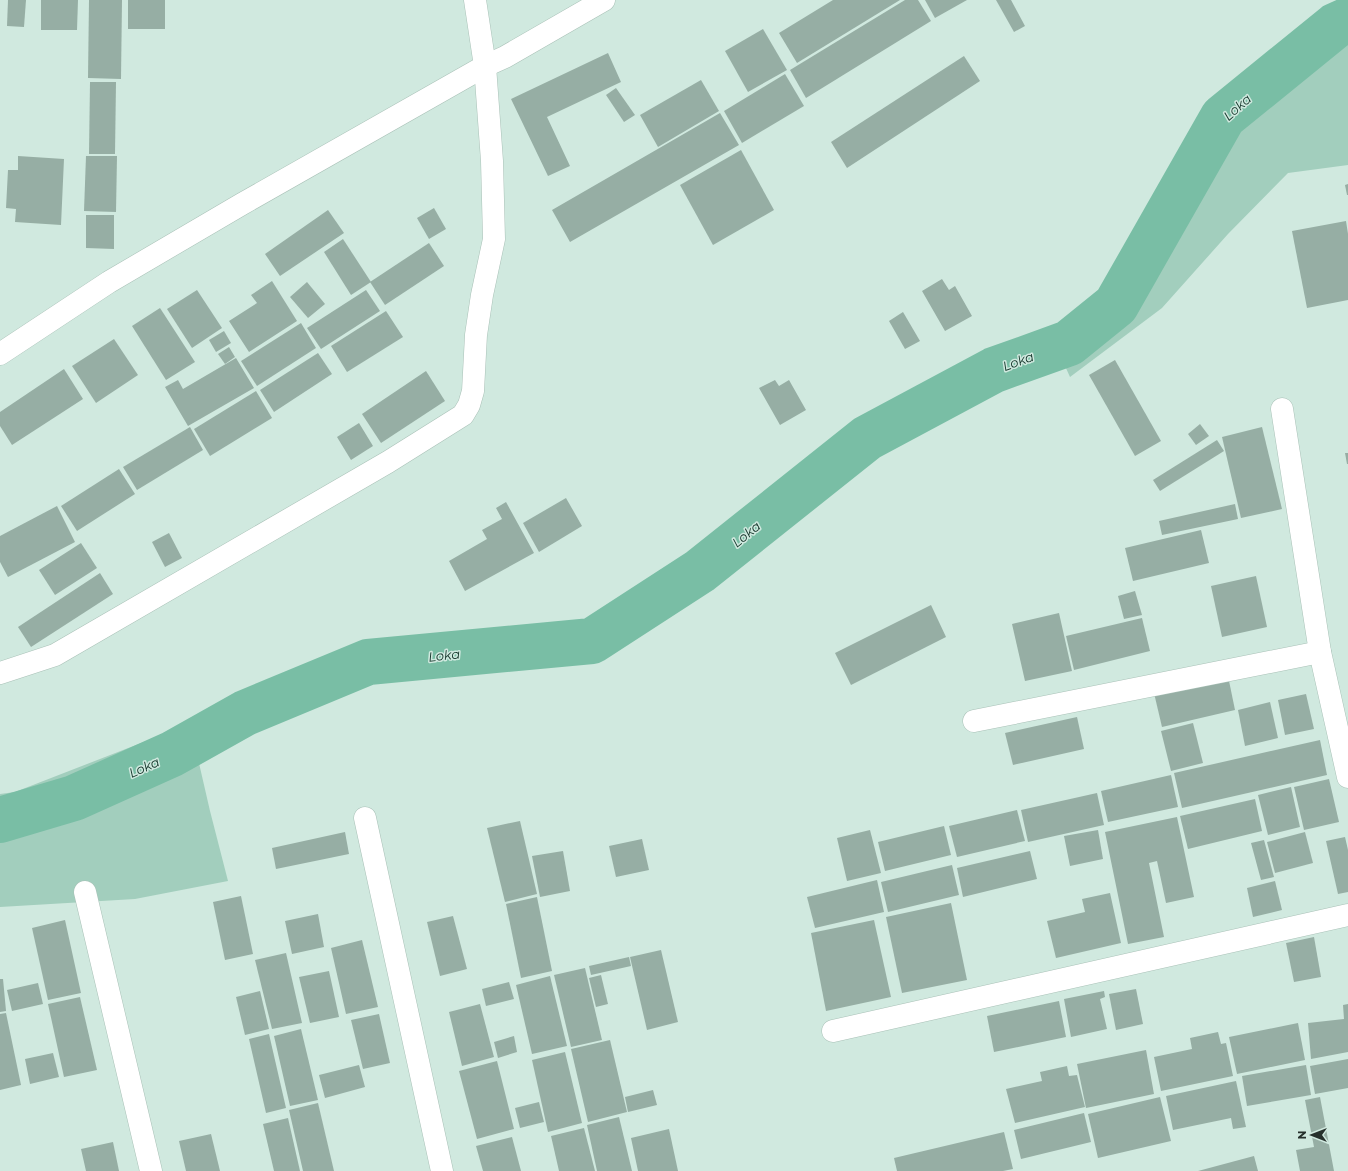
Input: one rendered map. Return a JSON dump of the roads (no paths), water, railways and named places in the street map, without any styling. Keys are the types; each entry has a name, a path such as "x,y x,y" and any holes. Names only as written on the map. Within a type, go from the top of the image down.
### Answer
{"street":[{"path":"0,673 55,655 388,462 463,415 469,405 473,391 476,335 482,295 494,239 492,161 485,66 475,0"},
{"path":"0,354 109,282 242,204 485,66 506,57 604,0"},
{"path":"1282,409 1320,652 1348,777"},
{"path":"974,721 1320,652"},
{"path":"365,818 442,1171"},
{"path":"85,892 151,1171"},
{"path":"833,1032 1348,915"}],"waterway":[{"name":"Loka","path":"0,820 74,798 172,754 245,713 368,662 592,641 700,571 867,438 994,370 1069,343 1116,305 1223,117 1335,26 1348,20"}]}
